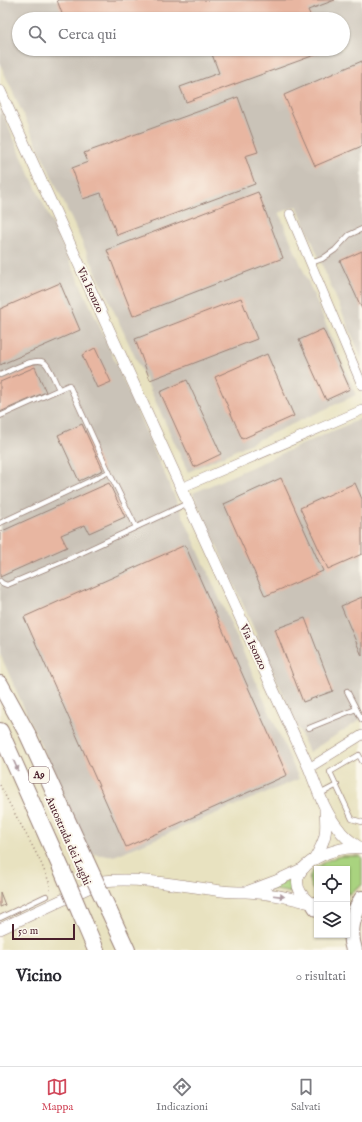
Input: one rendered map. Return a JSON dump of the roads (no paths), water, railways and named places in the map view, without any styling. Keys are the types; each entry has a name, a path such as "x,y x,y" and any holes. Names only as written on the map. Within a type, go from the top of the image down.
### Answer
{"highway":[{"path":"0,684 28,735 81,860"},
{"name":"Autostrada dei Laghi","path":"0,687 105,913 118,950"},
{"name":"Autostrada dei Laghi","path":"0,731 96,950"},
{"path":"354,950 351,942 351,924 362,898"},
{"path":"105,913 127,950"},
{"path":"341,938 349,950"}],"street":[{"name":"Via Isonzo","path":"0,91 320,794 324,806 327,827 326,837 314,859"},
{"path":"290,214 362,385"},
{"path":"181,488 362,410"},
{"path":"309,768 362,735"},
{"name":"Via Isonzo","path":"324,806 337,828 348,840 360,848"},
{"path":"314,904 304,898 300,892 298,884 299,876 304,868 314,859 326,853 336,850 360,848"},
{"path":"247,892 304,868"},
{"path":"0,929 103,881 119,879 296,898 314,905"},
{"path":"350,903 362,898"}],"lane":[{"path":"311,263 322,259 335,250 350,235 362,229"},
{"path":"0,375 31,361 40,360 46,363 59,389"},
{"path":"0,416 69,385 136,527"},
{"path":"0,523 109,472"},
{"path":"0,581 7,585 64,561 188,503"},
{"path":"348,691 362,720"},
{"path":"309,728 356,709"},
{"path":"362,761 359,755 330,772 352,819 362,822"},
{"path":"320,794 337,785"},
{"path":"0,918 46,896"}]}
